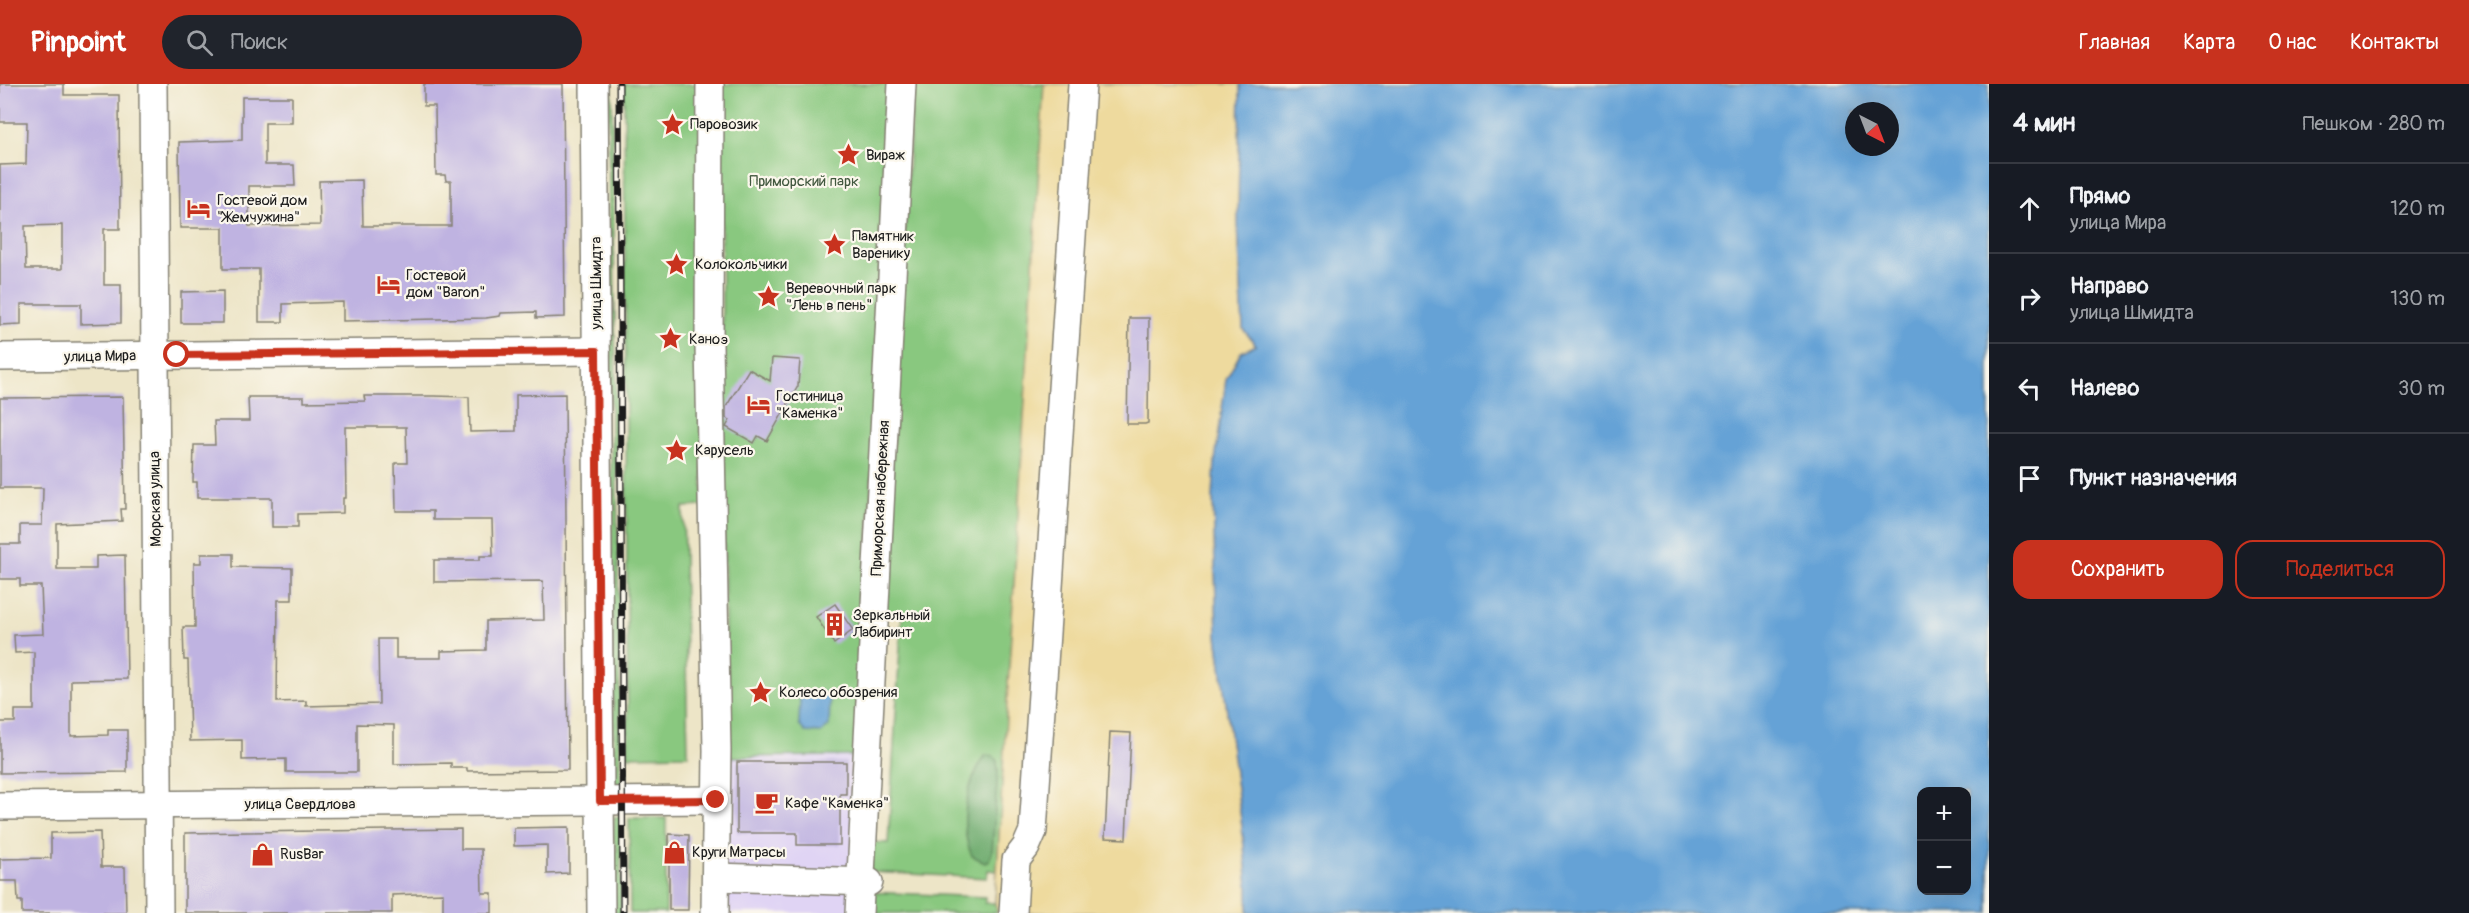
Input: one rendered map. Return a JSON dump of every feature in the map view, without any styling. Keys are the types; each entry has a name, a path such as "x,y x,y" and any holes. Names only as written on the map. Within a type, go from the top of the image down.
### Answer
{"street":[{"name":"Морская улица","path":"153,84 159,913"},
{"name":"улица Шмидта","path":"594,84 601,913"},
{"path":"710,84 715,913"},
{"name":"Приморская набережная","path":"859,913 864,882 902,84"},
{"path":"1013,913 1016,860 1026,848 1033,831 1082,84"},
{"name":"улица Мира","path":"0,357 596,351"},
{"name":"улица Свердлова","path":"0,806 716,800"},
{"path":"716,877 864,882"}],"shaded area":[{"path":"856,756 851,913 724,913 726,757"}],"green space":[{"path":"608,84 612,84 621,784 614,784 610,314 613,312 614,304 610,299"},
{"path":"624,84 702,84 703,506 683,507 688,755 628,756"},
{"name":"Приморский парк","path":"720,84 894,84 856,756 726,757"},
{"path":"913,84 1044,84 997,871 988,870 987,878 870,872 870,842 888,843 902,615 884,614"},
{"path":"986,755 993,756 997,761 998,771 992,853 989,860 985,862 972,856 965,831 965,817 973,777"},
{"path":"614,817 621,817 621,913 614,913 614,853 617,850 613,839"},
{"path":"629,818 666,818 666,913 630,913"},
{"path":"868,892 985,897 985,903 995,903 998,913 868,913"}],"sand":[{"path":"1044,84 1240,84 1238,223 1243,329 1256,345 1213,497 1217,635 1242,827 1248,886 1248,913 998,913 995,903"}],"water":[{"path":"1240,84 1989,84 1989,913 1248,913 1248,886 1242,827 1217,635 1213,497 1215,461 1226,379 1241,352 1256,345 1243,329 1238,223"},
{"path":"808,692 824,692 830,699 829,726 821,733 805,732 799,725 800,698"}],"building":[{"path":"0,84 64,84 64,95 119,95 120,229 104,229 104,285 121,285 121,323 81,324 81,304 21,304 21,324 0,325 0,165 26,164 27,122 0,122","holes":["62,225 62,269 26,269 25,226"]},
{"path":"424,84 563,84 565,317 536,318 536,312 501,313 500,316 486,318 343,321 343,302 283,304 283,322 259,322 259,269 223,269 223,228 180,228 179,142 242,140 242,97 292,97 292,123 265,123 265,165 294,165 295,186 249,186 249,226 320,225 319,181 362,180 363,226 451,226 451,181 446,181 445,175 436,175 435,106 424,106"},
{"path":"223,291 223,323 181,323 181,292"},
{"path":"1129,318 1149,318 1148,423 1145,424 1127,424"},
{"name":"Гостиница \"Каменка\"","path":"772,358 800,360 798,386 767,441 758,436 754,443 726,427 730,420 726,418 726,407 749,369 770,381"},
{"path":"565,394 568,770 467,771 467,768 451,768 451,763 394,764 394,725 357,724 357,772 286,772 286,759 242,760 242,740 190,741 188,660 184,660 183,627 195,627 194,563 201,563 201,554 233,554 233,567 292,568 292,600 278,600 277,702 306,701 306,706 379,704 378,639 396,639 396,658 441,658 441,651 486,650 486,621 544,620 543,581 434,582 434,560 480,560 480,556 493,556 492,520 433,520 433,511 396,511 395,463 407,463 406,427 345,427 346,498 343,498 343,513 298,514 298,527 272,527 272,498 197,498 197,482 193,482 194,445 215,445 214,421 249,421 248,397 304,397 304,402 365,401 364,396 469,397 470,432 516,431 516,395"},
{"path":"123,397 125,509 121,509 122,521 57,524 57,569 96,569 96,556 125,555 127,679 71,680 71,736 108,735 108,730 127,730 127,772 0,773 0,722 15,722 15,710 34,710 34,652 15,653 14,635 43,634 41,586 20,586 20,579 0,579 0,544 20,544 20,525 42,525 43,488 0,488 0,398"},
{"name":"Зеркальный Лабиринт","path":"835,604 853,630 834,644 816,617"},
{"path":"1110,732 1131,733 1126,839 1105,838"},
{"path":"737,762 846,762 846,794 840,794 840,845 797,845 797,833 737,833"},
{"path":"569,827 569,873 547,874 547,845 514,846 514,828"},
{"path":"461,829 461,849 481,849 482,893 492,893 492,913 443,913 443,893 392,895 392,913 185,913 185,833"},
{"path":"100,832 101,867 125,867 126,913 22,913 22,901 18,901 17,881 0,881 0,859 51,858 51,833"},
{"path":"669,834 689,835 688,910 669,910"}],"railway":[{"path":"619,84 623,913"}],"place":[{"name":"Паровозик","path":"672,124"},
{"name":"Вираж","path":"848,155"},
{"name":"Гостевой дом \"Жемчужина\"","path":"199,209"},
{"name":"Памятник Варенику","path":"834,245"},
{"name":"Колокольчики","path":"677,264"},
{"name":"Гостевой дом \"Baron\"","path":"388,284"},
{"name":"Веревочный парк \"Лень в пень\"","path":"768,297"},
{"name":"Каноэ","path":"671,339"},
{"name":"Гостиница \"Каменка\"","path":"758,405"},
{"name":"Карусель","path":"677,450"},
{"name":"Зеркальный Лабиринт","path":"835,624"},
{"name":"Колесо обозрения","path":"761,692"},
{"name":"Кафе \"Каменка\"","path":"767,803"},
{"name":"Круги Матрасы","path":"674,852"},
{"name":"RusBar","path":"262,854"}],"route":[{"path":"177,355 596,351 600,801 716,800"}]}
